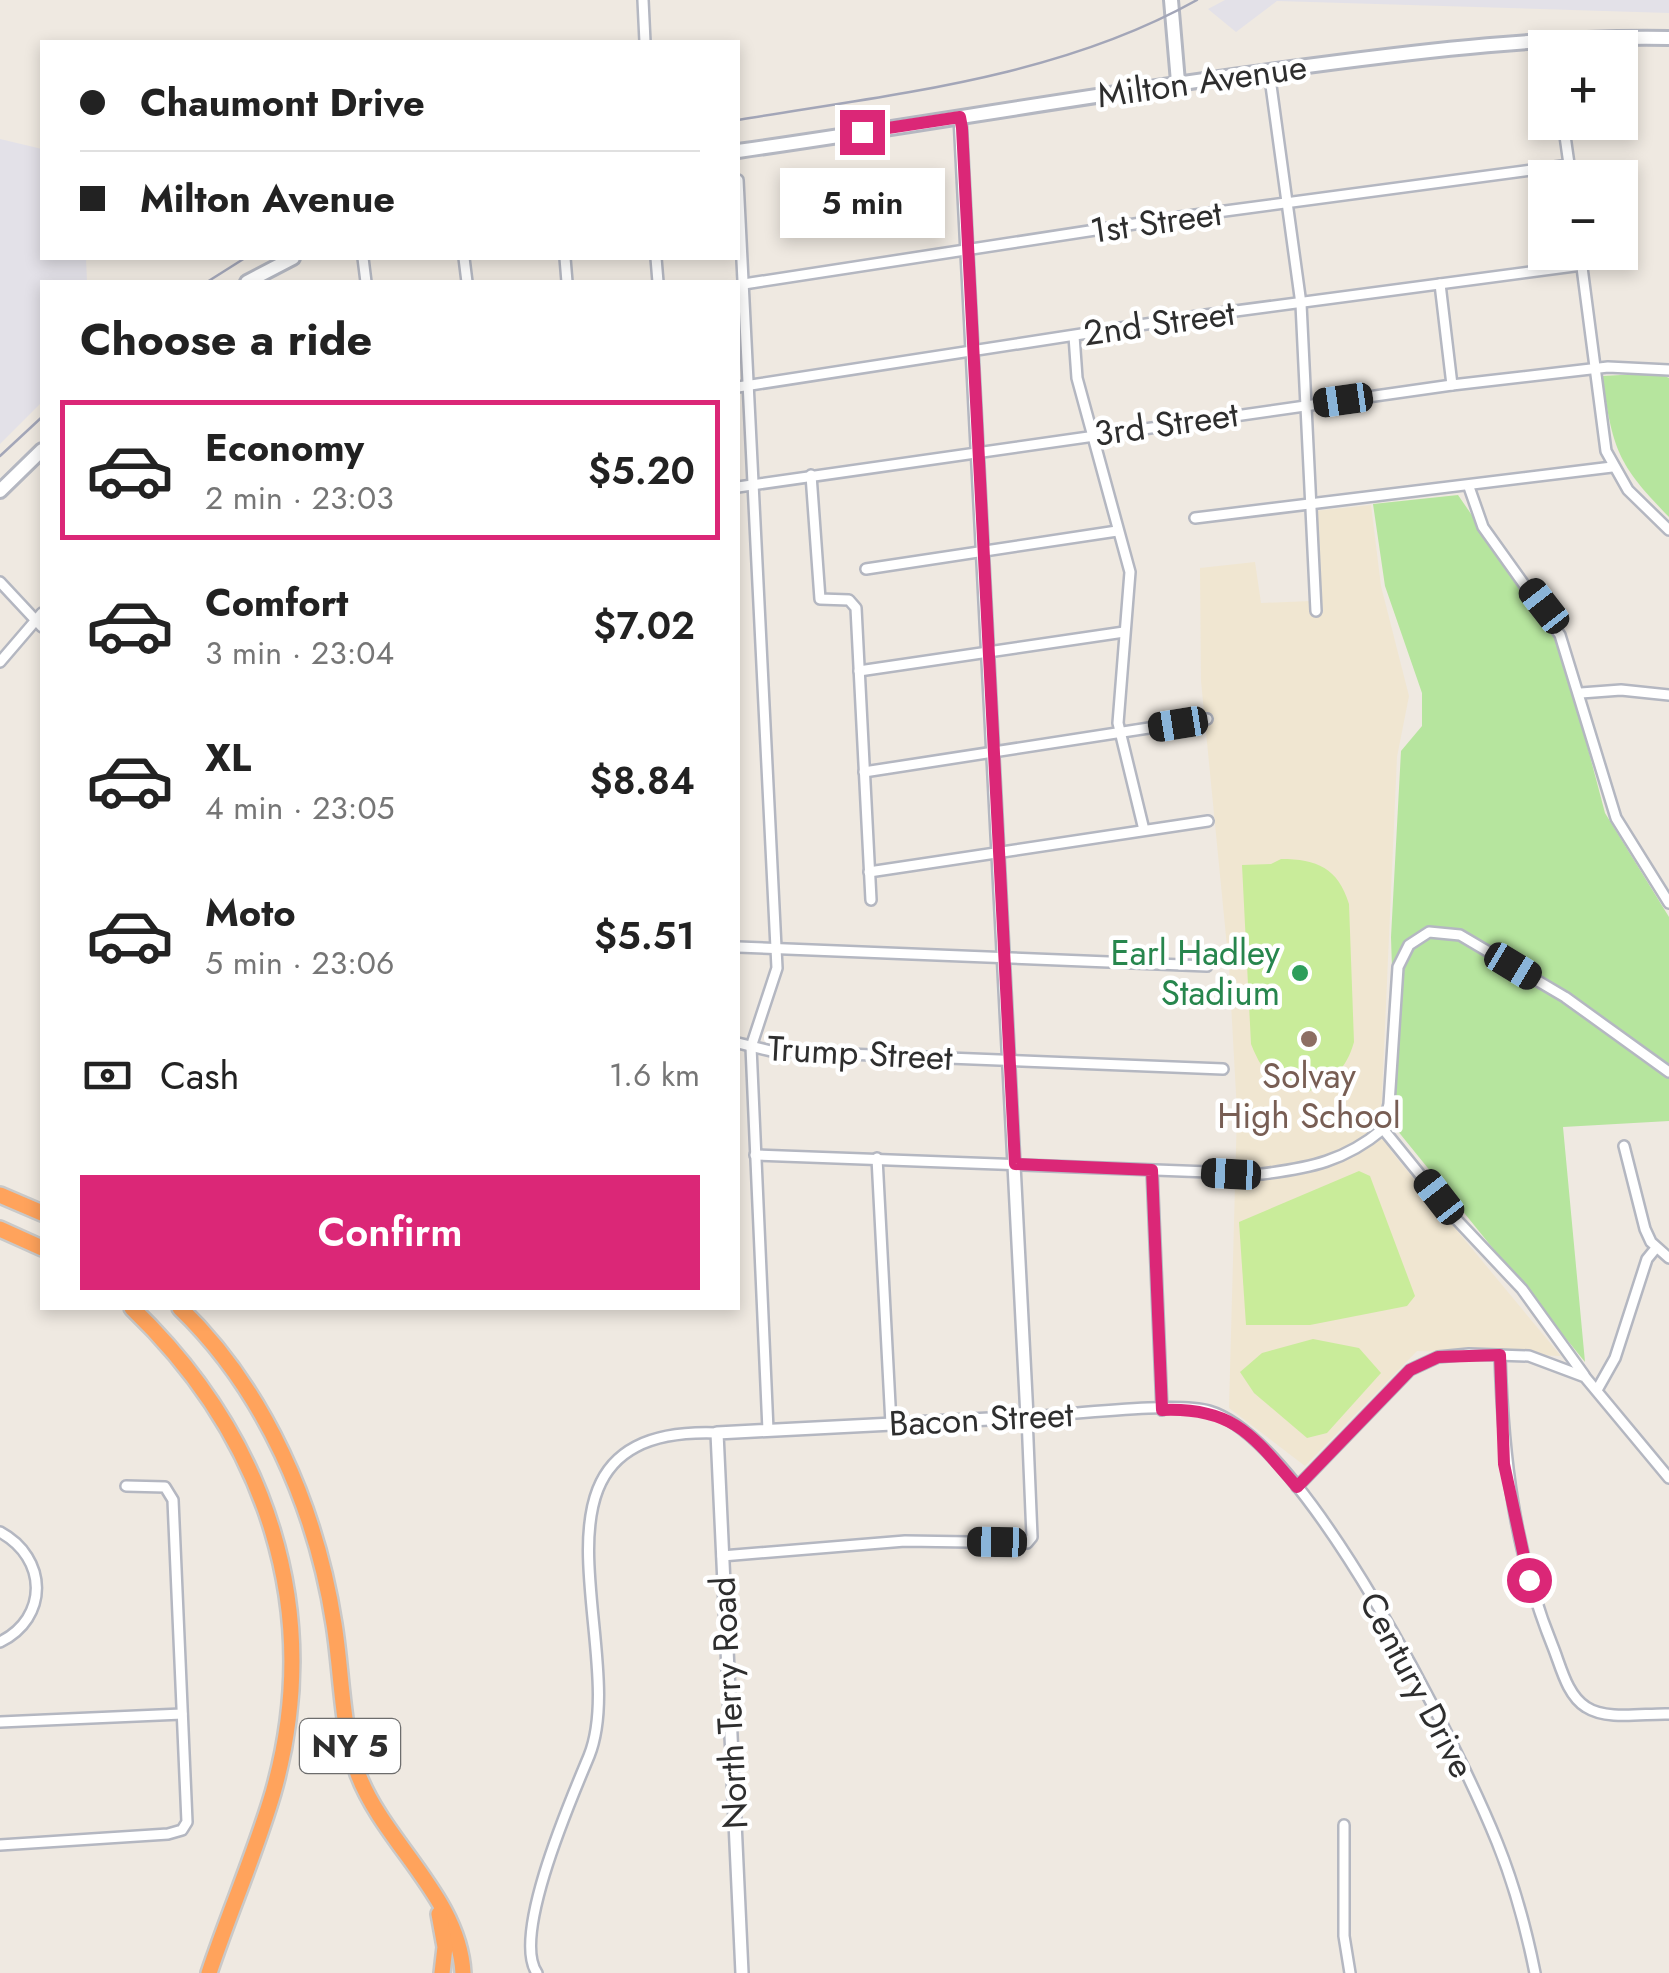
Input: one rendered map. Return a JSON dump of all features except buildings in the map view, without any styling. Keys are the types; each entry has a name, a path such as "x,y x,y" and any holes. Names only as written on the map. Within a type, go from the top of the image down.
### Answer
{"highway":[{"path":"0,1195 40,1211"},
{"path":"0,1229 40,1247"},
{"name":"NY 5","path":"134,1310 196,1376 242,1447 280,1555 287,1602 290,1680 284,1746 272,1794 209,1973"},
{"name":"NY 5","path":"182,1310 242,1381 281,1450 307,1514 329,1588 356,1768 380,1818 454,1930 463,1973"},
{"path":"436,1900 445,1948 442,1973"}],"main road":[{"path":"1171,0 1178,82"},
{"name":"Milton Avenue","path":"1638,39 1669,38"},
{"name":"Milton Avenue","path":"740,151 1178,82 1528,45"},
{"path":"251,280 289,260"},
{"path":"0,490 40,452"}],"street":[{"path":"642,0 644,40"},
{"path":"1268,71 1301,304 1316,612"},
{"path":"722,1556 904,1541 1028,1543 1032,1537 960,117"},
{"name":"1st Street","path":"744,284 1528,171"},
{"path":"740,215 743,386 753,484 777,968 750,1048 768,1430"},
{"name":"2nd Street","path":"743,386 1545,270"},
{"path":"1583,270 1612,467 1628,490 1669,530"},
{"path":"1440,284 1452,385"},
{"path":"1074,336 1077,378 1132,587 1124,632 1119,733 1144,830"},
{"name":"3rd Street","path":"740,487 1452,385 1596,369 1669,370"},
{"path":"1195,518 1612,467"},
{"path":"811,475 820,599 852,601 870,900"},
{"path":"1469,486 1484,527 1560,635 1616,818 1669,904"},
{"path":"866,569 1117,531"},
{"path":"0,582 40,620 0,662"},
{"path":"859,672 1124,632"},
{"path":"1580,692 1602,689 1669,696"},
{"path":"864,772 1206,719"},
{"path":"869,872 1208,821"},
{"path":"755,1155 1262,1174 1314,1168 1359,1149 1382,1129 1389,1104 1398,967 1409,945 1429,932 1460,935 1565,997 1669,1072"},
{"path":"740,947 1207,966"},
{"name":"Trump Street","path":"740,1043 750,1048 1223,1070"},
{"path":"1382,1129 1534,1302 1585,1377 1669,1478"},
{"path":"1624,1146 1645,1230 1656,1248 1669,1258"},
{"path":"877,1158 890,1424"},
{"path":"1152,1170 1162,1410"},
{"path":"1597,1390 1615,1358 1647,1259 1656,1248"},
{"path":"1297,1487 1410,1370 1438,1357 1500,1355 1551,1360 1585,1377"},
{"path":"1500,1355 1504,1464 1514,1528 1539,1613 1565,1677 1574,1696 1598,1713 1669,1714"},
{"name":"Bacon Street","path":"717,1433 1162,1410 1211,1412 1241,1429"},
{"name":"Century Drive","path":"1241,1429 1297,1487 1348,1558 1448,1732 1503,1858 1535,1973"},
{"path":"537,1973 529,1948 537,1911 560,1822 594,1741 597,1707 588,1575 593,1502 612,1469 636,1449 662,1436 717,1433"},
{"name":"North Terry Road","path":"717,1433 742,1973"},
{"path":"0,1845 168,1834 185,1827 173,1500 165,1488 126,1486"},
{"path":"0,1532 24,1549 38,1581 30,1617 23,1628 0,1642"},
{"path":"0,1722 182,1714"},
{"path":"1344,1824 1344,1931 1350,1973"}],"shaded area":[{"path":"1225,0 1669,0 1669,13 1277,1 1236,32 1208,9"},
{"path":"0,139 40,149 40,260 86,260 87,280 40,280 40,404 0,444"},
{"name":"Solvay High School","path":"1371,505 1381,586 1409,696 1397,757 1381,1116 1391,1151 1561,1356 1417,1351 1305,1466 1229,1408 1237,1112 1229,967 1201,681 1200,568 1255,562 1261,603 1311,601 1305,512"}],"green space":[{"path":"1658,373 1669,378 1669,517 1627,468 1620,454 1602,376"},
{"path":"1458,495 1560,643 1605,813 1669,917 1669,1121 1563,1127 1585,1362 1397,1130 1391,937 1401,751 1422,726 1422,693 1385,586 1373,504"},
{"name":"Earl Hadley Stadium","path":"1281,859 1324,868 1339,882 1349,904 1354,1042 1337,1073 1308,1092 1272,1077 1251,1044 1242,865 1271,864"},
{"path":"1359,1171 1370,1176 1415,1296 1407,1306 1310,1325 1246,1325 1239,1222"},
{"path":"1313,1339 1359,1348 1381,1373 1327,1433 1307,1438 1254,1393 1240,1372 1262,1353"}],"railway":[{"path":"740,120 974,80 1032,65 1144,26 1197,0"},
{"path":"210,280 242,260"},
{"path":"0,456 40,419"}],"place":[{"name":"Earl Hadley Stadium","path":"1300,973"},
{"name":"Solvay High School","path":"1309,1039"}],"route":[{"path":"862,132 960,117 962,128 1015,1164 1152,1170 1162,1410 1197,1409 1228,1420 1297,1487 1410,1370 1448,1355 1500,1355 1504,1464 1514,1528 1529,1580"}]}
